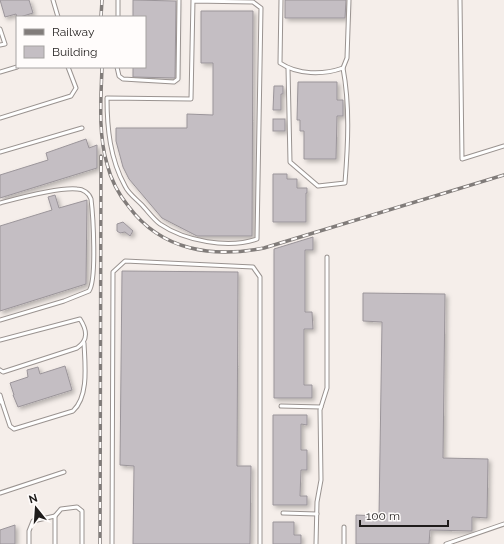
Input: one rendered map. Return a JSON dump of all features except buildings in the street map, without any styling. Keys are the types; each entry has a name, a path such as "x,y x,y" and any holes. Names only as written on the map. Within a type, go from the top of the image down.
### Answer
{"lane":[{"path":"53,0 58,16"},
{"path":"118,0 118,16"},
{"path":"117,68 119,76 123,79 174,82 178,79 179,0"},
{"path":"193,0 253,2 261,8 257,239 246,242 207,242 184,236 160,223 125,188 113,159 107,121 107,98 191,99 193,0"},
{"path":"281,0 280,63 298,72 331,72 343,68"},
{"path":"288,68 290,162 318,186 345,183 348,145 347,90 343,68 347,58 349,0"},
{"path":"460,0 462,159 504,146"},
{"path":"0,29 5,44 0,45"},
{"path":"0,72 16,67"},
{"path":"0,118 71,96 76,88 68,68"},
{"path":"0,152 82,128"},
{"path":"0,203 26,196 76,188 89,194 91,199 93,234 92,282 89,291 64,301 0,320"},
{"path":"316,544 317,514 321,480 321,407 327,388 327,257"},
{"path":"112,544 113,272 125,261 252,267 260,277 260,544"},
{"path":"0,340 80,319 86,337 84,344 84,389 79,405 72,411 14,429 10,426 0,395"},
{"path":"0,370 3,372 77,348 84,344"},
{"path":"281,406 321,407"},
{"path":"0,493 64,472"},
{"path":"55,544 56,516 61,509 77,507 82,510 82,544"},
{"path":"282,513 317,514"},
{"path":"29,544 29,530 33,521 56,516"},
{"path":"446,544 504,524"},
{"path":"344,527 344,544"}],"railway":[{"path":"101,16 102,0"},
{"path":"102,68 102,140 109,170 116,187 125,202 142,222 173,242 190,248 226,252 264,248 504,175"},
{"path":"100,544 101,156"}]}
